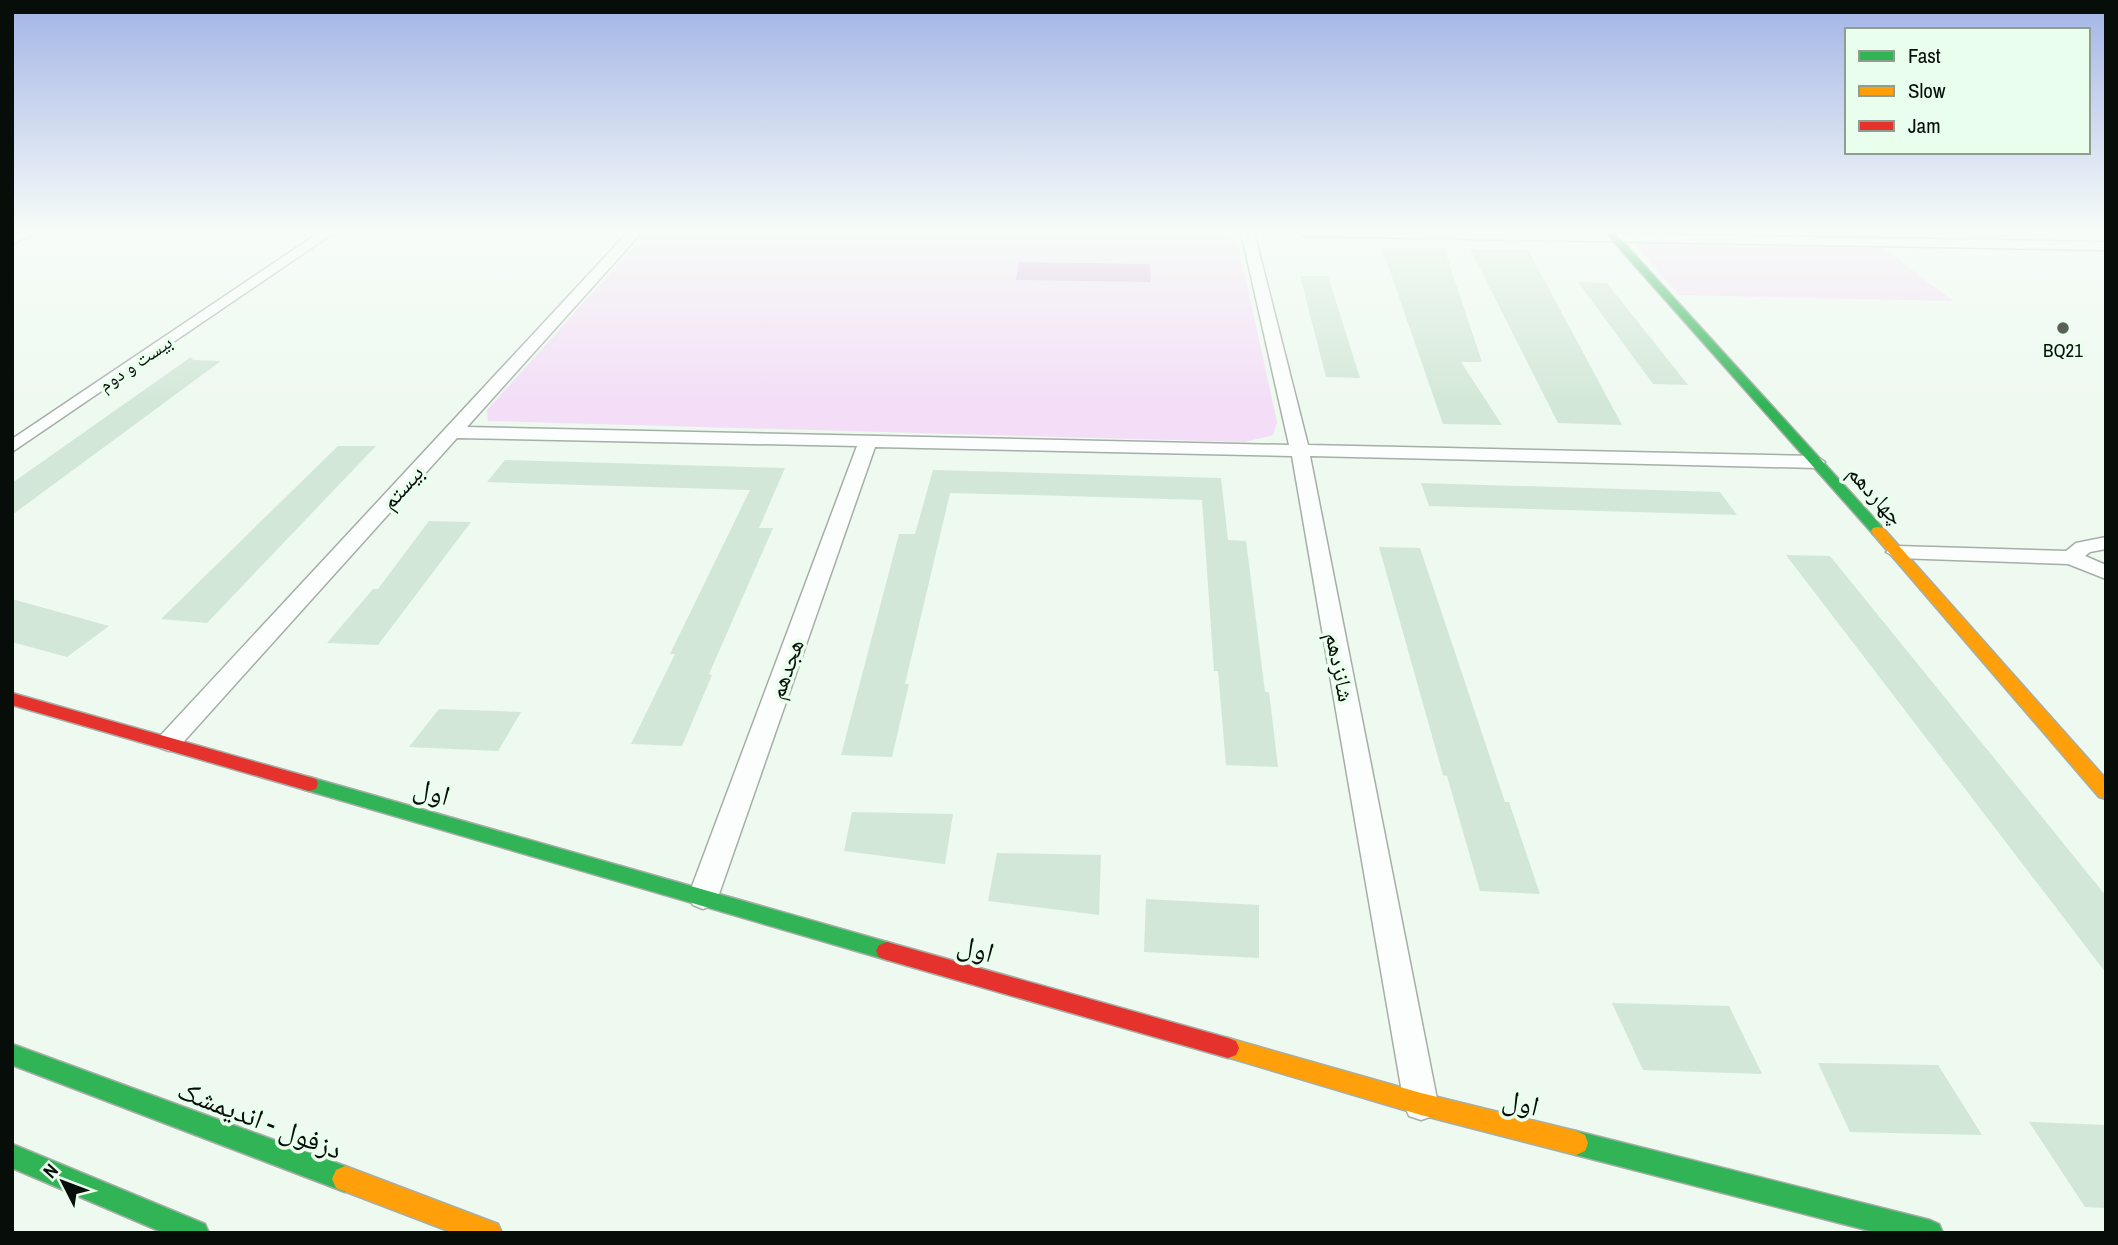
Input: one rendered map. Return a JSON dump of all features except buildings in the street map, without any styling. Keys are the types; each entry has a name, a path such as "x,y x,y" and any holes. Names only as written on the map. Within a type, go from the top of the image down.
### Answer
{"main road":[{"name":"چهاردهم","path":"1662,290 1897,552 2106,792"},
{"name":"اول","path":"12,699 1422,1104 1930,1233"},
{"name":"دزفول - اندیمشک","path":"12,1054 489,1233"},
{"path":"12,1156 196,1233"}],"street":[{"name":"بیست و دوم","path":"12,447 243,290"},
{"name":"بیستم","path":"169,742 582,290"},
{"name":"شانزدهم","path":"1262,290 1300,450 1422,1104"},
{"path":"452,432 1816,462"},
{"name":"هجدهم","path":"703,897 868,441"},
{"path":"2071,558 2083,547 2106,542"},
{"path":"1897,552 2071,558 2106,573"}],"shaded area":[{"path":"595,290 1248,290 1277,422 1273,435 1245,442 488,421 487,410"},
{"path":"1675,290 1939,290 1953,301 1679,295"}],"traffic: fast":[{"path":"1661,290 1878,531"},
{"path":"309,784 887,951"},
{"path":"12,1054 345,1179"},
{"path":"1576,1143 1930,1233"},
{"path":"12,1156 196,1233"}],"traffic: slow":[{"path":"1878,531 2106,792"},
{"path":"1228,1048 1421,1104 1576,1143"},
{"path":"345,1179 489,1233"}],"traffic: jam":[{"path":"12,699 309,784"},
{"path":"887,951 1228,1048"}],"place":[{"name":"BQ21","path":"2063,328"}]}
